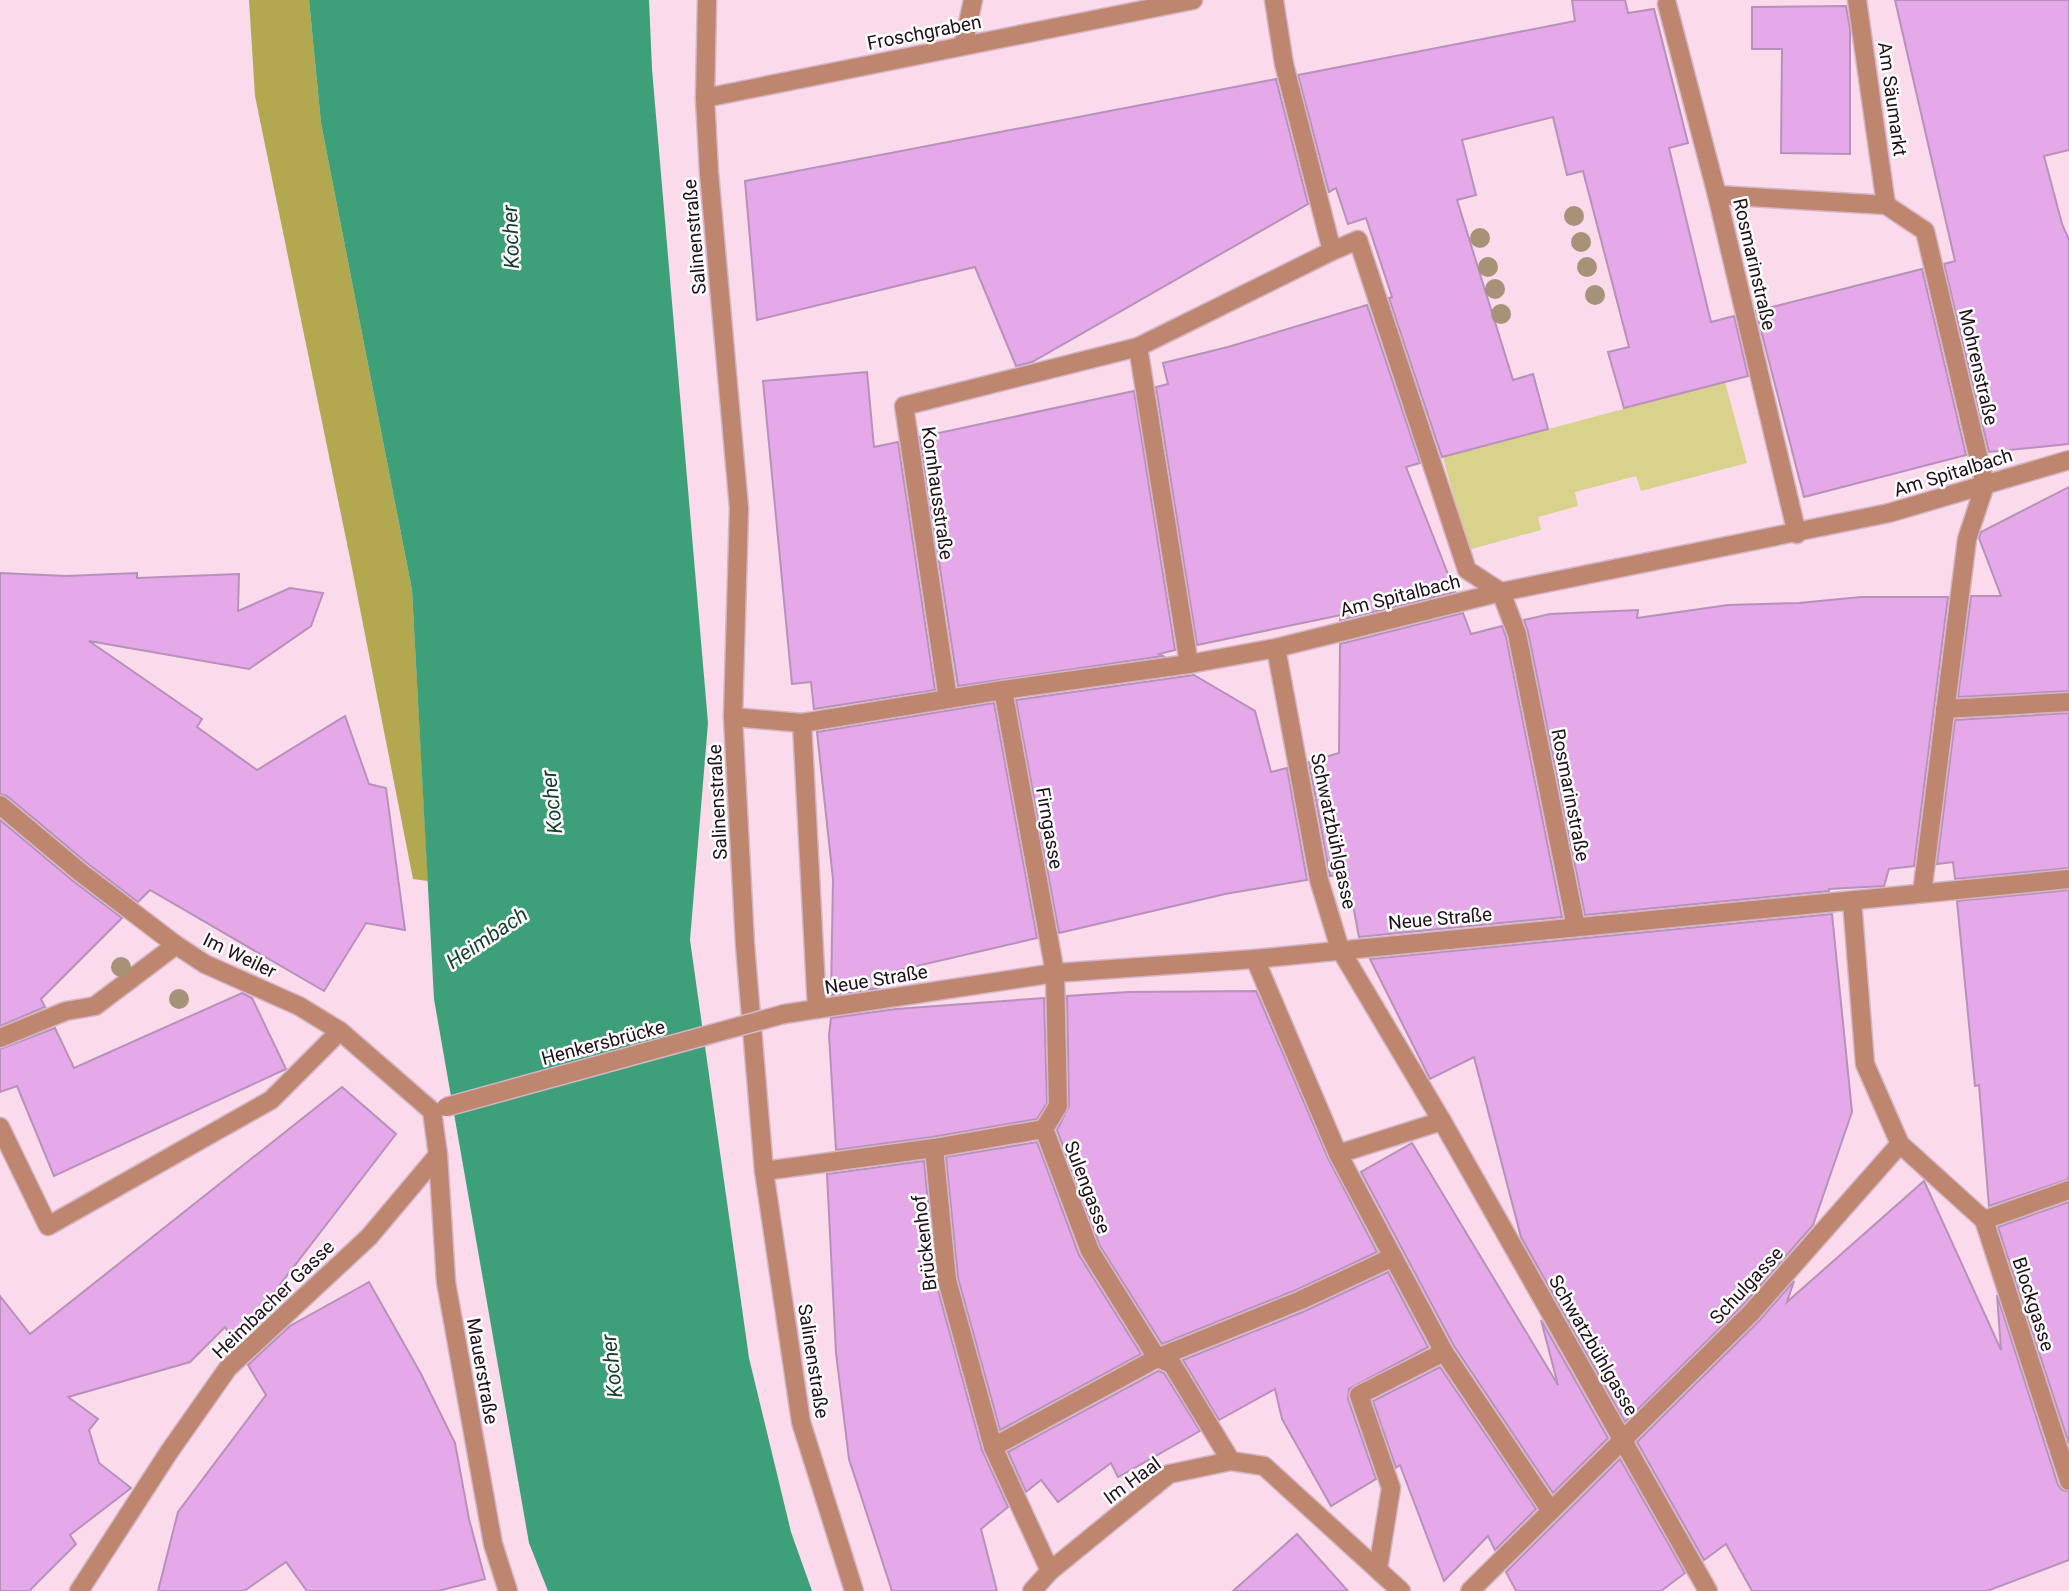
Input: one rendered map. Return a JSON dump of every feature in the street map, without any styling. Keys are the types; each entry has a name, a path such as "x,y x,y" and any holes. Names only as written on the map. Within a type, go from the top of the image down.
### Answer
{"street":[{"name":"Salinenstraße","path":"707,0 705,98 709,173 739,508 733,717 745,945 764,1171 801,1422 854,1591"},
{"path":"963,46 973,0"},
{"name":"Froschgraben","path":"705,98 1192,0"},
{"path":"1274,0 1284,64 1332,251"},
{"name":"Am Säumarkt","path":"1857,0 1886,205"},
{"name":"Rosmarinstraße","path":"1667,4 1717,195 1797,534"},
{"path":"1717,195 1886,205"},
{"name":"Mohrenstraße","path":"1886,205 1925,231 1985,485"},
{"name":"Kornhausstraße","path":"948,699 904,406 1138,347 1358,240 1467,569 1501,592"},
{"path":"1138,347 1189,664"},
{"name":"Am Spitalbach","path":"733,717 802,723 1003,690 1189,664 1276,648 1501,592 1797,534 1889,513 2069,460"},
{"path":"1922,893 1967,539 1985,485"},
{"name":"Rosmarinstraße","path":"1501,592 1517,634 1576,926"},
{"name":"Schwatzbühlgasse","path":"1276,648 1319,880 1340,949 1442,1121 1708,1591"},
{"name":"Firngasse","path":"1003,690 1055,973"},
{"path":"1945,709 2069,702"},
{"name":"Neue Straße","path":"802,723 817,1009"},
{"name":"Im Weiler","path":"0,805 80,872 176,945 205,964 299,1006 340,1031 439,1109"},
{"name":"Neue Straße","path":"784,1014 1055,973 1255,959 2069,879"},
{"path":"1852,901 1865,1064 1900,1144 1984,1220 2069,1190"},
{"path":"0,1038 66,1010 95,1006 176,945"},
{"path":"1255,959 1338,1154 1393,1257 1444,1352 1551,1511"},
{"name":"Sulengasse","path":"1055,973 1058,1106 1044,1129 1090,1251 1157,1358 1172,1364 1231,1461"},
{"name":"Henkersbrücke","path":"439,1109 784,1014"},
{"path":"0,1127 48,1226 271,1100 340,1031"},
{"path":"438,1155 439,1109"},
{"path":"1338,1154 1442,1121"},
{"path":"764,1171 934,1148 1044,1129"},
{"name":"Schulgasse","path":"1470,1591 1752,1312 1900,1144"},
{"name":"Brückenhof","path":"934,1148 947,1280 993,1447 1050,1571"},
{"name":"Heimbacher Gasse","path":"79,1591 169,1452 228,1368 369,1237 438,1155"},
{"name":"Mauerstraße","path":"438,1155 446,1282 493,1544 508,1591"},
{"name":"Blockgasse","path":"1984,1220 2069,1481"},
{"path":"993,1447 1157,1358 1301,1300 1393,1257"},
{"path":"1378,1569 1391,1488 1359,1395 1444,1352"},
{"name":"Im Haal","path":"1032,1591 1050,1571 1169,1474 1231,1461 1264,1466 1401,1591"}],"shaded area":[{"path":"249,0 309,0 321,123 412,590 428,881 413,879 255,96"},
{"path":"1725,382 1747,463 1641,491 1636,476 1575,492 1578,506 1538,517 1541,530 1468,550 1443,457"}],"water":[{"path":"309,0 649,0 652,69 708,723 690,940 749,1358 791,1532 812,1591 548,1591 529,1543 434,999 412,590 321,123"}],"building":[{"path":"1572,0 1625,0 1628,13 1654,9 1688,143 1669,148 1711,322 1734,316 1748,376 1624,408 1608,352 1629,347 1583,171 1567,175 1553,117 1462,140 1476,195 1457,200 1513,380 1533,374 1548,429 1442,457 1389,298 1392,297 1366,218 1348,224 1336,188 1329,192 1298,75 1575,21"},
{"path":"1895,0 2069,0 2069,150 2044,156 2062,224 2069,240 2069,444 1989,452 1944,264 1955,261"},
{"path":"1846,6 1850,29 1850,154 1781,153 1782,49 1752,49 1752,7"},
{"path":"1276,79 1308,204 1032,362 1016,366 975,267 757,320 745,181"},
{"path":"1922,269 1966,455 1804,497 1756,311"},
{"path":"1367,305 1420,463 1406,467 1455,592 1340,620 1341,615 1197,645 1156,387 1168,384 1163,363 1228,347"},
{"path":"867,372 874,447 898,442 935,690 814,709 811,682 792,684 763,381"},
{"path":"1134,391 1175,650 1159,654 1163,656 958,686 920,437"},
{"path":"2069,487 2069,691 1958,697 1971,596 2001,596 1979,538 1981,532"},
{"path":"0,573 66,576 137,573 137,578 239,574 238,611 290,588 323,593 311,626 249,669 89,641 202,719 197,727 257,770 345,716 369,784 386,788 405,930 366,923 324,991 150,890 138,902 7,796 0,794"},
{"path":"1861,597 1948,597 1914,866 1889,869 1884,886 1829,889 1585,915 1524,620 1550,614 1638,610 1637,618 1728,605 1799,603"},
{"path":"1463,613 1471,634 1502,626 1506,637 1562,917 1359,937 1347,873 1330,876 1309,762 1339,753 1340,644"},
{"path":"1194,675 1255,711 1271,772 1287,768 1307,880 1225,894 1059,933 1016,700"},
{"path":"994,703 1037,938 878,975 880,988 831,995 833,879 817,732"},
{"path":"2069,713 2069,868 1955,879 1953,862 1937,864 1955,720"},
{"path":"0,820 122,918 41,999 45,1007 0,1026"},
{"path":"2069,890 2069,1179 1989,1206 1979,1085 1975,1086 1957,901"},
{"path":"1832,914 1852,1112 1813,1225 1744,1304 1625,1422 1521,1237 1474,1057 1430,1079 1370,959"},
{"path":"1256,991 1328,1158 1377,1252 1296,1290 1162,1344 1100,1246 1057,1130 1069,1106 1067,996 1128,992"},
{"path":"242,993 252,998 286,1069 54,1176 17,1086 0,1092 0,1049 55,1028 74,1068"},
{"path":"1044,998 1047,1103 1037,1119 836,1150 829,1035 831,1018 896,1009"},
{"path":"342,1087 396,1134 235,1343 225,1327 190,1362 68,1397 98,1419 89,1430 99,1463 131,1488 70,1535 76,1544 29,1591 0,1591 0,1296 30,1334"},
{"path":"1037,1142 1079,1255 1141,1354 1000,1430 958,1278 946,1157"},
{"path":"1412,1143 1558,1385 1541,1320 1608,1438 1553,1493 1454,1346 1361,1172"},
{"path":"924,1161 936,1283 982,1450 1008,1507 981,1529 997,1591 892,1591 849,1459 836,1353 827,1174"},
{"path":"1924,1181 2001,1350 1997,1295 2058,1485 2069,1492 2069,1560 1987,1591 1752,1591 1726,1544 1704,1560 1637,1442 1760,1320 1794,1281 1787,1302"},
{"path":"2069,1202 2069,1444 1998,1227"},
{"path":"1388,1272 1428,1347 1349,1389 1348,1399 1376,1479 1331,1506 1282,1419 1275,1389 1219,1420 1183,1360 1305,1311"},
{"path":"369,1282 421,1374 455,1443 469,1519 485,1579 438,1591 307,1591 286,1562 244,1591 158,1591 178,1512 266,1395 248,1365 290,1326"},
{"path":"1440,1367 1536,1509 1495,1550 1488,1536 1444,1581 1400,1465 1396,1468 1373,1401"},
{"path":"1158,1371 1164,1373 1200,1431 1118,1477 1111,1463 1058,1502 1041,1480 1026,1492 1008,1452"},
{"path":"1620,1459 1685,1573 1661,1591 1516,1591 1506,1572"},
{"path":"1297,1534 1348,1591 1233,1591"}],"water label":[{"name":"Kocher","path":"511,237"},
{"name":"Kocher","path":"552,802"},
{"name":"Heimbach","path":"487,938"},
{"name":"Kocher","path":"612,1366"}]}
